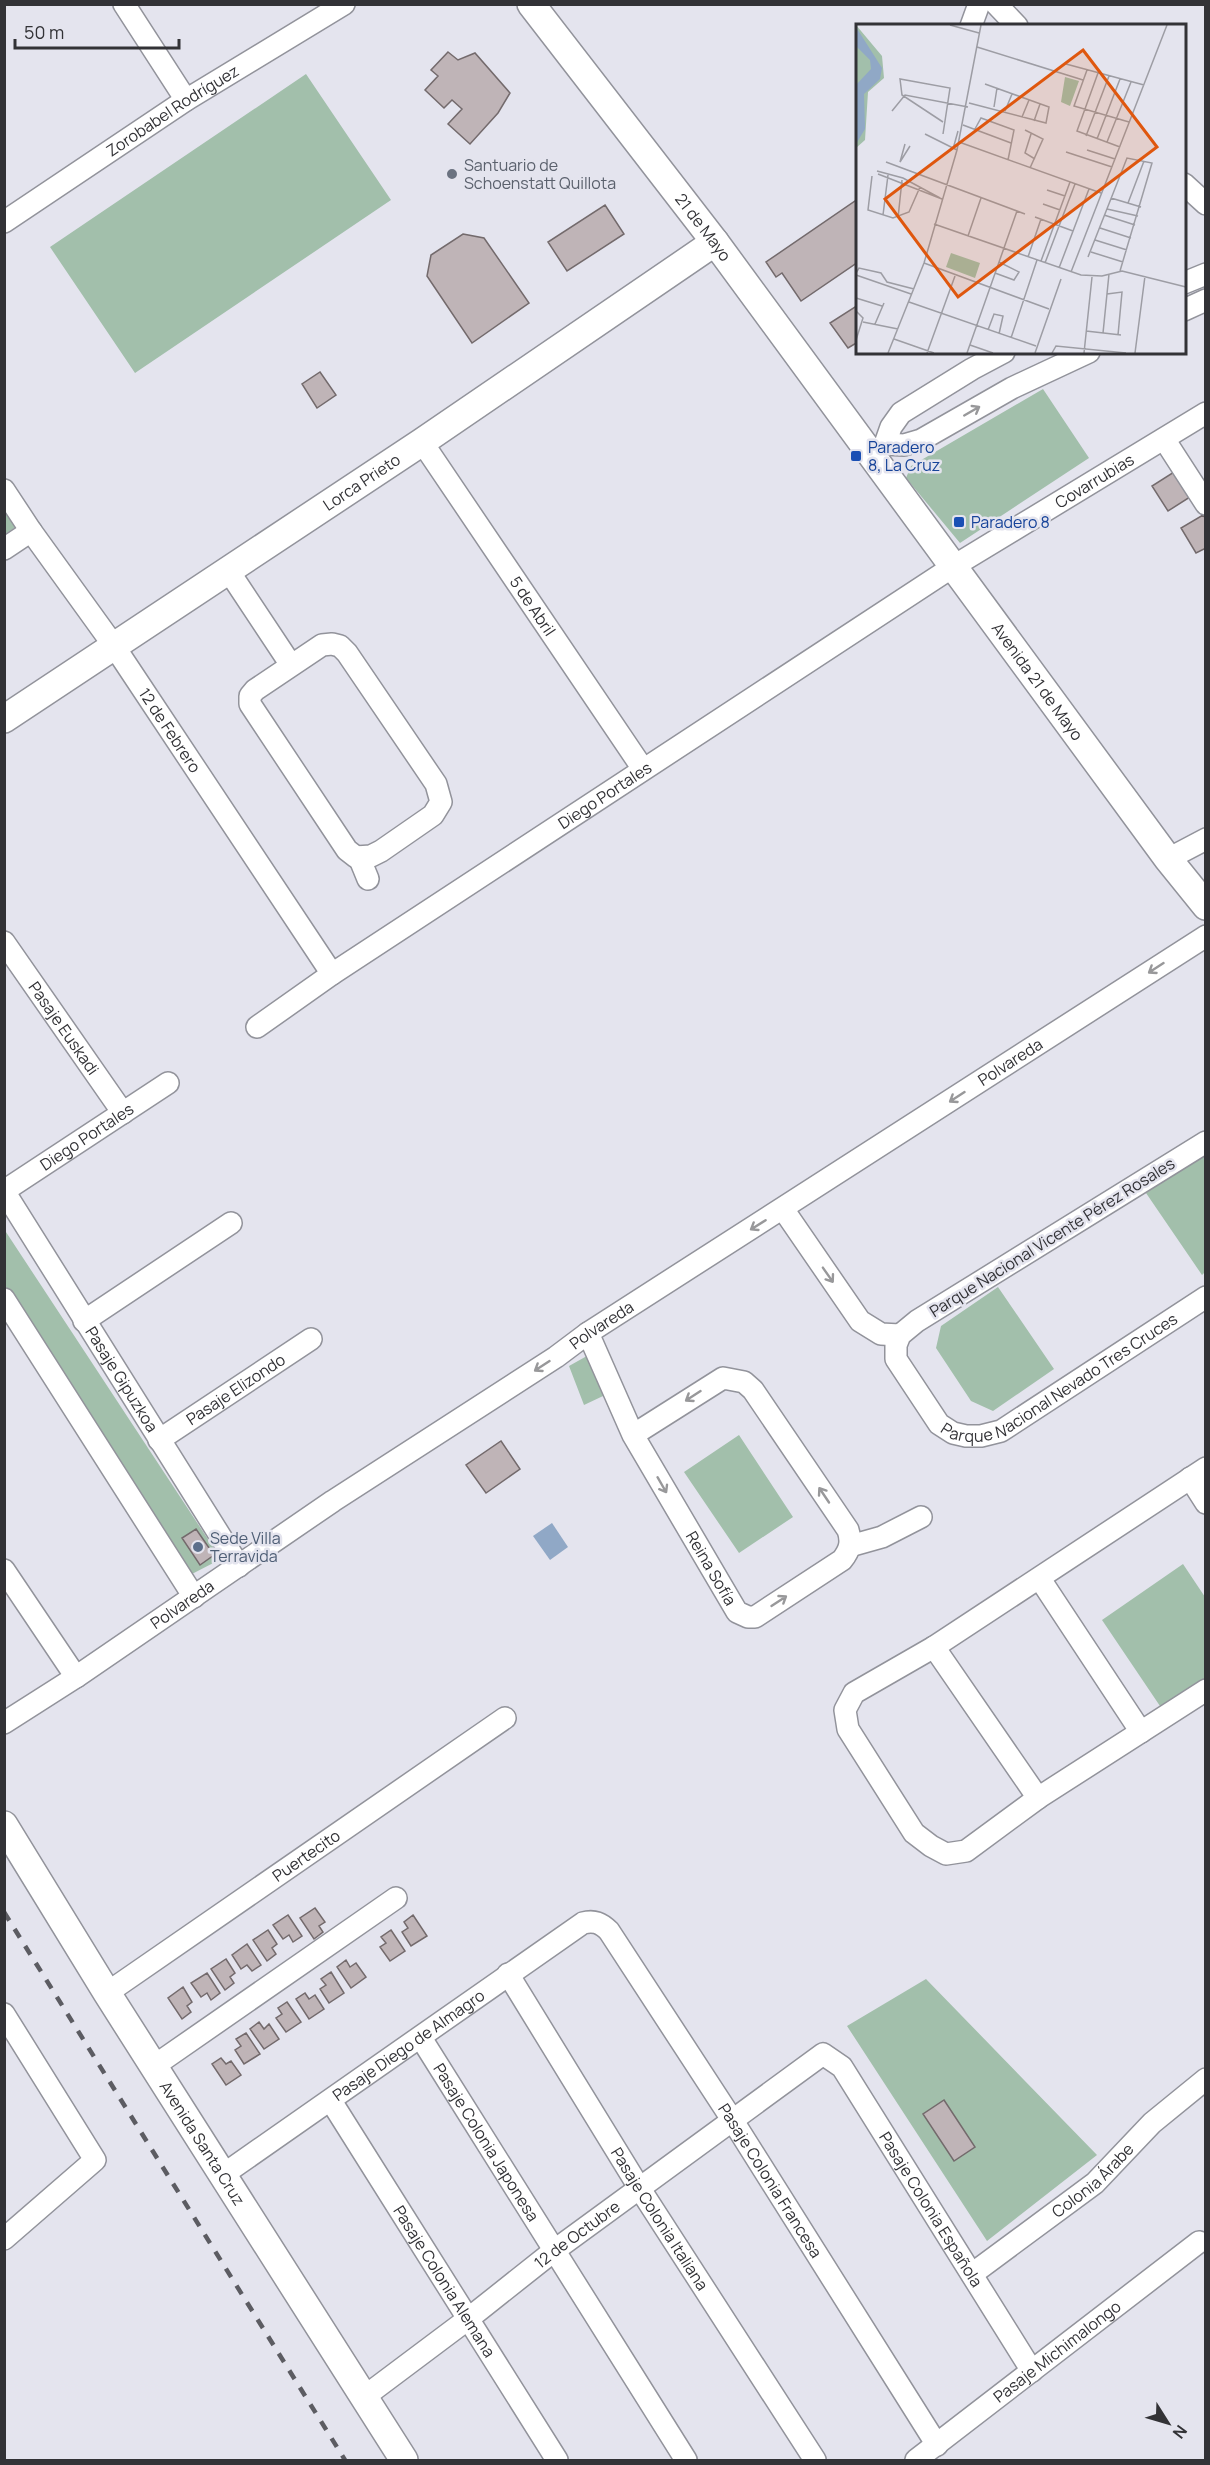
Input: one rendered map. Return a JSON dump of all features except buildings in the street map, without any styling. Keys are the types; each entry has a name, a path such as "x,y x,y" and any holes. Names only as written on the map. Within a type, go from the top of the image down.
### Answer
{"main road":[{"name":"21 de Mayo","path":"531,4 878,449"},
{"name":"Lorca Prieto","path":"4,719 422,442 715,242"},
{"name":"Avenida 21 de Mayo","path":"878,449 954,566 1168,859 1206,906"},
{"name":"Avenida Santa Cruz","path":"4,1826 107,1993 404,2460"}],"street":[{"path":"124,4 186,100"},
{"name":"Zorobabel Rodríguez","path":"4,222 186,100 344,4"},
{"path":"972,24 979,4"},
{"path":"996,4 1015,24"},
{"path":"1186,185 1206,204"},
{"path":"1186,283 1206,274"},
{"path":"1186,310 1206,300"},
{"path":"878,449 901,413 1000,354"},
{"path":"878,449 921,440 1012,388 1085,354"},
{"name":"Covarrubias","path":"954,566 1206,413"},
{"path":"1164,439 1206,504"},
{"name":"5 de Abril","path":"422,442 643,769"},
{"name":"12 de Febrero","path":"4,490 114,646 332,974"},
{"path":"4,549 31,531"},
{"name":"Diego Portales","path":"257,1027 332,974 954,566"},
{"path":"228,570 291,665"},
{"path":"322,645 340,646 353,662 439,790 441,802 433,815 381,851 371,856 359,857 347,850 250,704 250,696 255,690 322,645"},
{"path":"1168,859 1203,844"},
{"path":"359,857 368,879"},
{"name":"Polvareda","path":"4,1723 76,1677 333,1501 556,1357 588,1333 1206,936"},
{"name":"Pasaje Euskadi","path":"4,942 123,1113"},
{"name":"Diego Portales","path":"5,1191 168,1083"},
{"name":"Parque Nacional Vicente Pérez Rosales","path":"900,1335 916,1321 1206,1142"},
{"name":"Pasaje Gipuzkoa","path":"5,1191 239,1566"},
{"path":"783,1209 860,1321 881,1334 900,1335"},
{"path":"84,1321 231,1223"},
{"name":"Parque Nacional Nevado Tres Cruces","path":"900,1335 896,1345 896,1359 939,1424 953,1433 981,1436 1000,1431 1206,1298"},
{"path":"4,1299 194,1597"},
{"name":"Reina Sofía","path":"588,1333 633,1435 733,1607 743,1615 755,1617 842,1560 850,1546"},
{"name":"Pasaje Elizondo","path":"159,1440 311,1339"},
{"path":"633,1435 723,1378 744,1382 753,1390 848,1530 851,1539 850,1546 893,1533 921,1517"},
{"path":"1206,1503 1198,1473 934,1647 855,1693 845,1710 848,1729 915,1833 946,1854 966,1851 1038,1798 1206,1690"},
{"path":"4,1570 76,1677"},
{"path":"1040,1579 1141,1732"},
{"path":"934,1647 1038,1798"},
{"name":"Puertecito","path":"107,1993 505,1718"},
{"path":"154,2066 396,1898"},
{"name":"Pasaje Diego de Almagro","path":"224,2174 331,2102 508,1974 583,1923 596,1922"},
{"name":"Pasaje Colonia Francesa","path":"596,1922 609,1931 733,2121 937,2445"},
{"name":"Pasaje Colonia Italiana","path":"508,1974 640,2188 815,2460"},
{"path":"4,2014 95,2160 4,2239"},
{"name":"Pasaje Colonia Japonesa","path":"421,2038 686,2460"},
{"name":"12 de Octubre","path":"364,2397 555,2250 823,2054"},
{"name":"Pasaje Colonia Española","path":"823,2054 842,2067 941,2222 1032,2371"},
{"name":"Colonia Árabe","path":"972,2274 1095,2183 1152,2123 1206,2079"},
{"name":"Pasaje Colonia Alemana","path":"331,2102 557,2460"},
{"name":"Pasaje Michimalongo","path":"916,2460 1199,2241"}],"green space":[{"path":"306,74 391,200 135,373 50,247"},
{"path":"1043,389 1089,458 960,543 906,478 911,466"},
{"path":"4,503 19,525 5,534 4,534"},
{"path":"1205,1154 1205,1272 1202,1275 1146,1193"},
{"path":"4,1229 221,1559 190,1575 5,1285"},
{"path":"998,1287 1054,1369 993,1411 971,1401 936,1348 941,1326"},
{"path":"603,1347 620,1388 584,1405 569,1366"},
{"path":"739,1435 793,1517 739,1553 684,1472"},
{"path":"1183,1564 1205,1597 1205,1680 1162,1709 1102,1620"},
{"path":"926,1979 1097,2155 987,2241 847,2026"}],"water":[{"path":"552,1523 568,1547 550,1560 533,1536"}],"railway":[{"path":"4,1912 345,2460"}],"place":[{"name":"Santuario de Schoenstatt Quillota","path":"452,174"},
{"name":"Paradero 8, La Cruz","path":"856,456"},
{"name":"Paradero 8","path":"959,522"},
{"name":"Sede Villa Terravida","path":"198,1547"}]}
